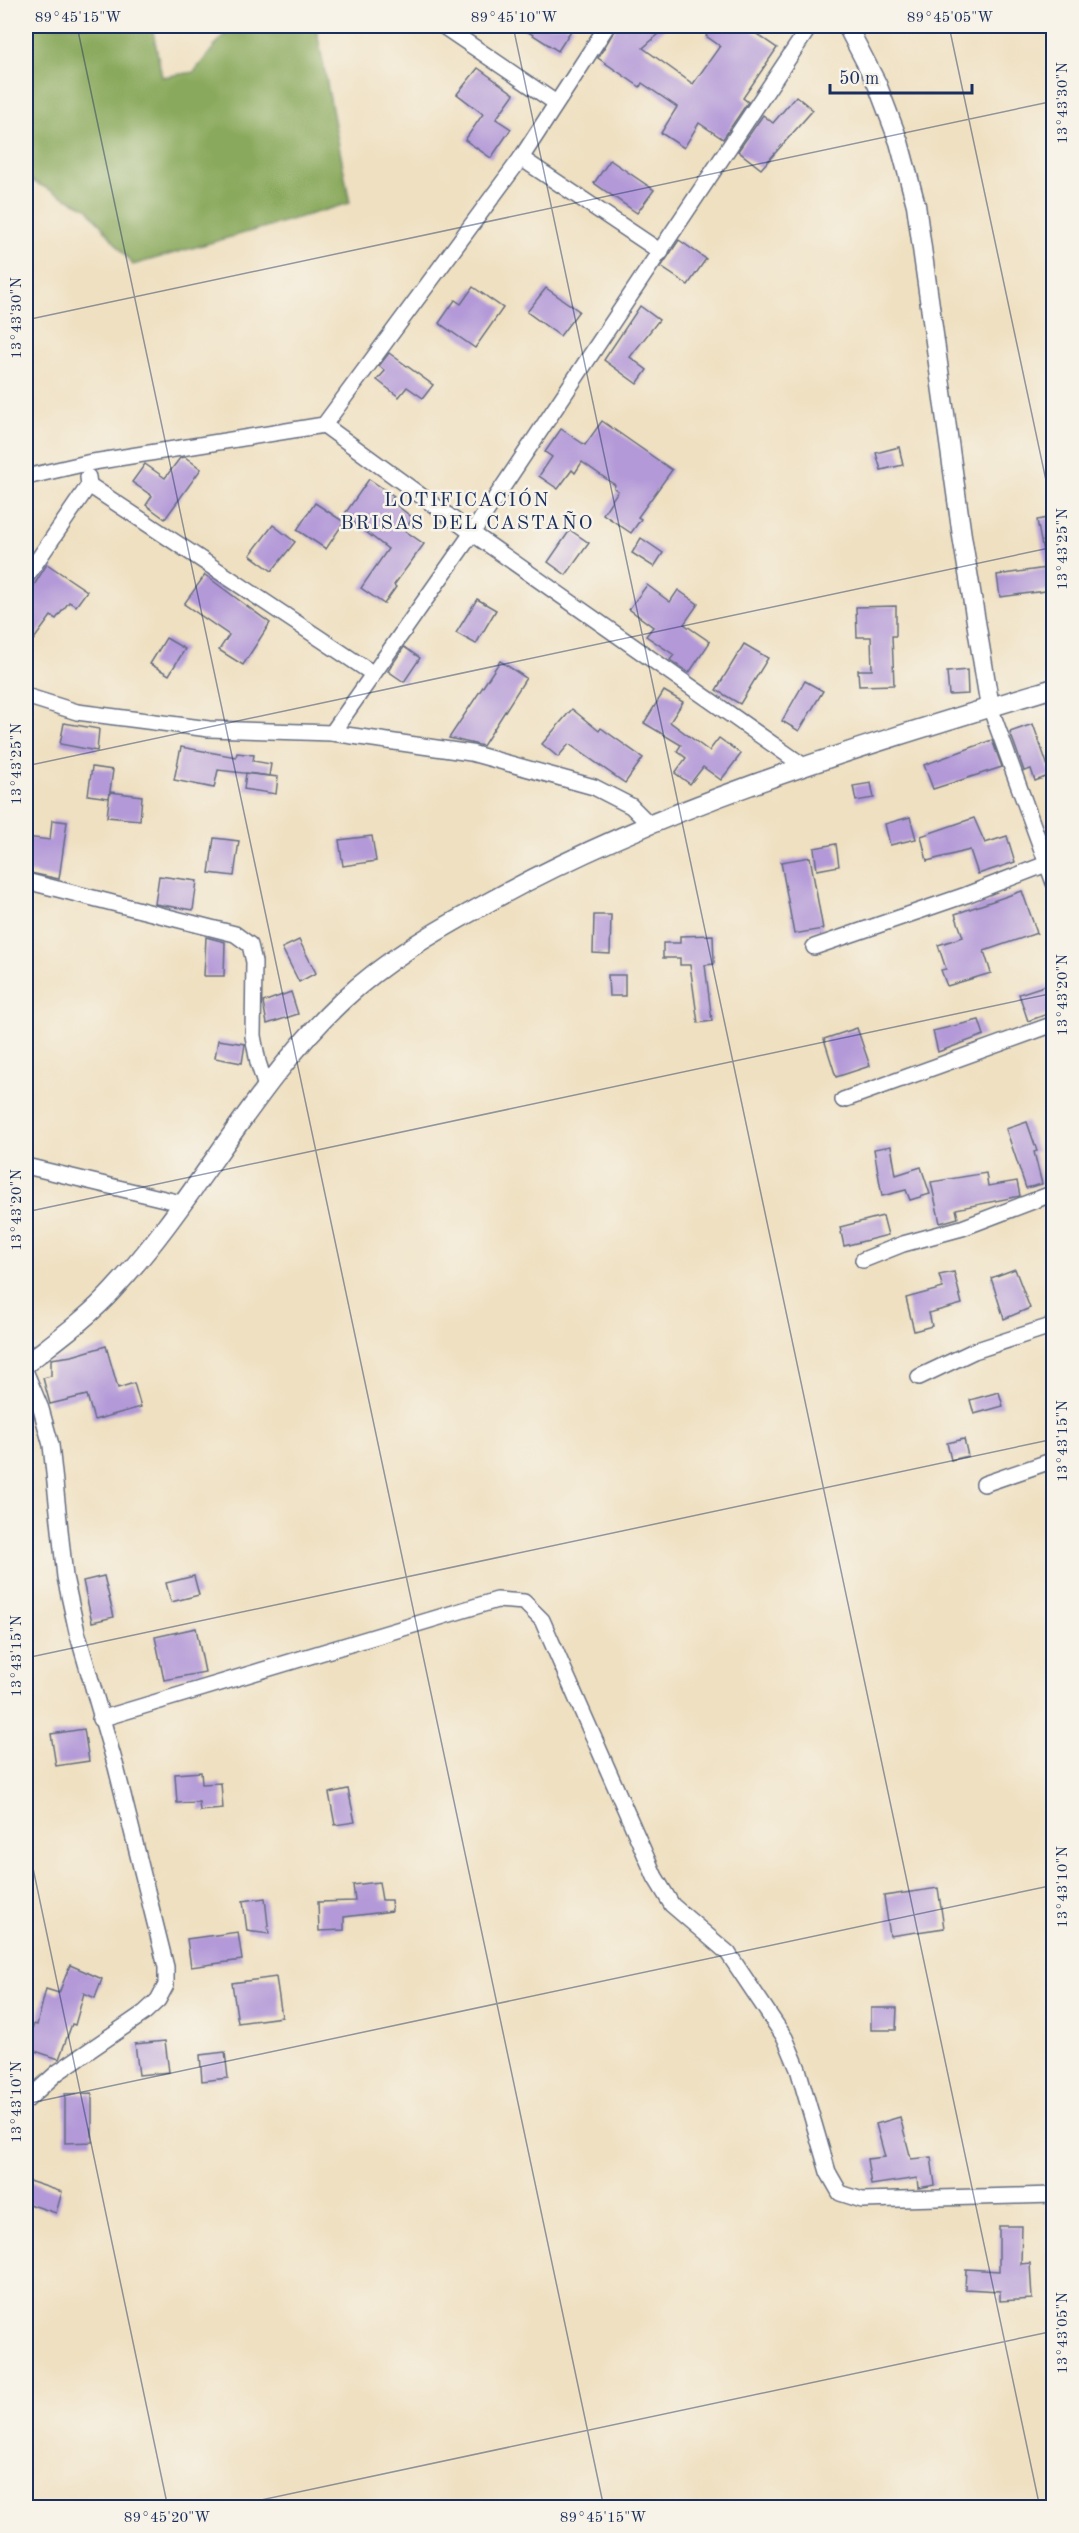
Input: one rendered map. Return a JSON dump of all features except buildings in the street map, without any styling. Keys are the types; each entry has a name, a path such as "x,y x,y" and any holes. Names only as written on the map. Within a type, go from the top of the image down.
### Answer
{"street":[{"path":"443,26 556,104"},
{"path":"26,477 87,464 324,425 520,158 607,26"},
{"path":"332,733 472,533 810,26"},
{"path":"847,26 877,84 898,142 916,205 962,536 990,707 1049,863 1053,883"},
{"path":"520,158 661,252"},
{"path":"324,425 472,533 805,767"},
{"path":"26,577 89,485 87,464"},
{"path":"89,485 372,673"},
{"path":"26,1364 112,1292 148,1249 266,1087 305,1039 343,1000 386,965 445,926 521,884 648,824 805,767 1053,688"},
{"path":"26,696 77,712 208,729 332,733 471,753 594,787 631,806 648,824"},
{"path":"814,947 966,895 1049,863"},
{"path":"26,881 235,934 250,945 254,963 253,1036 266,1087"},
{"path":"843,1100 1053,1024"},
{"path":"26,1166 181,1203"},
{"path":"863,1260 903,1244 972,1225 1053,1193"},
{"path":"919,1377 974,1351 1053,1325"},
{"path":"26,1373 41,1408 51,1445 65,1577 77,1632 130,1818 166,1967 166,1985 158,2001 58,2072 26,2101"},
{"path":"984,1484 1053,1460"},
{"path":"100,1719 497,1600 524,1602 542,1620 655,1877 672,1905 728,1953 785,2038 798,2069 828,2172 840,2193 862,2200 1053,2195"}],"green space":[{"path":"26,26 152,26 162,77 194,72 231,26 316,26 350,203 133,265 87,208 26,178"}],"district":[{"name":"LOTIFICACIÓN BRISAS DEL CASTAÑO","path":"467,510"}]}
